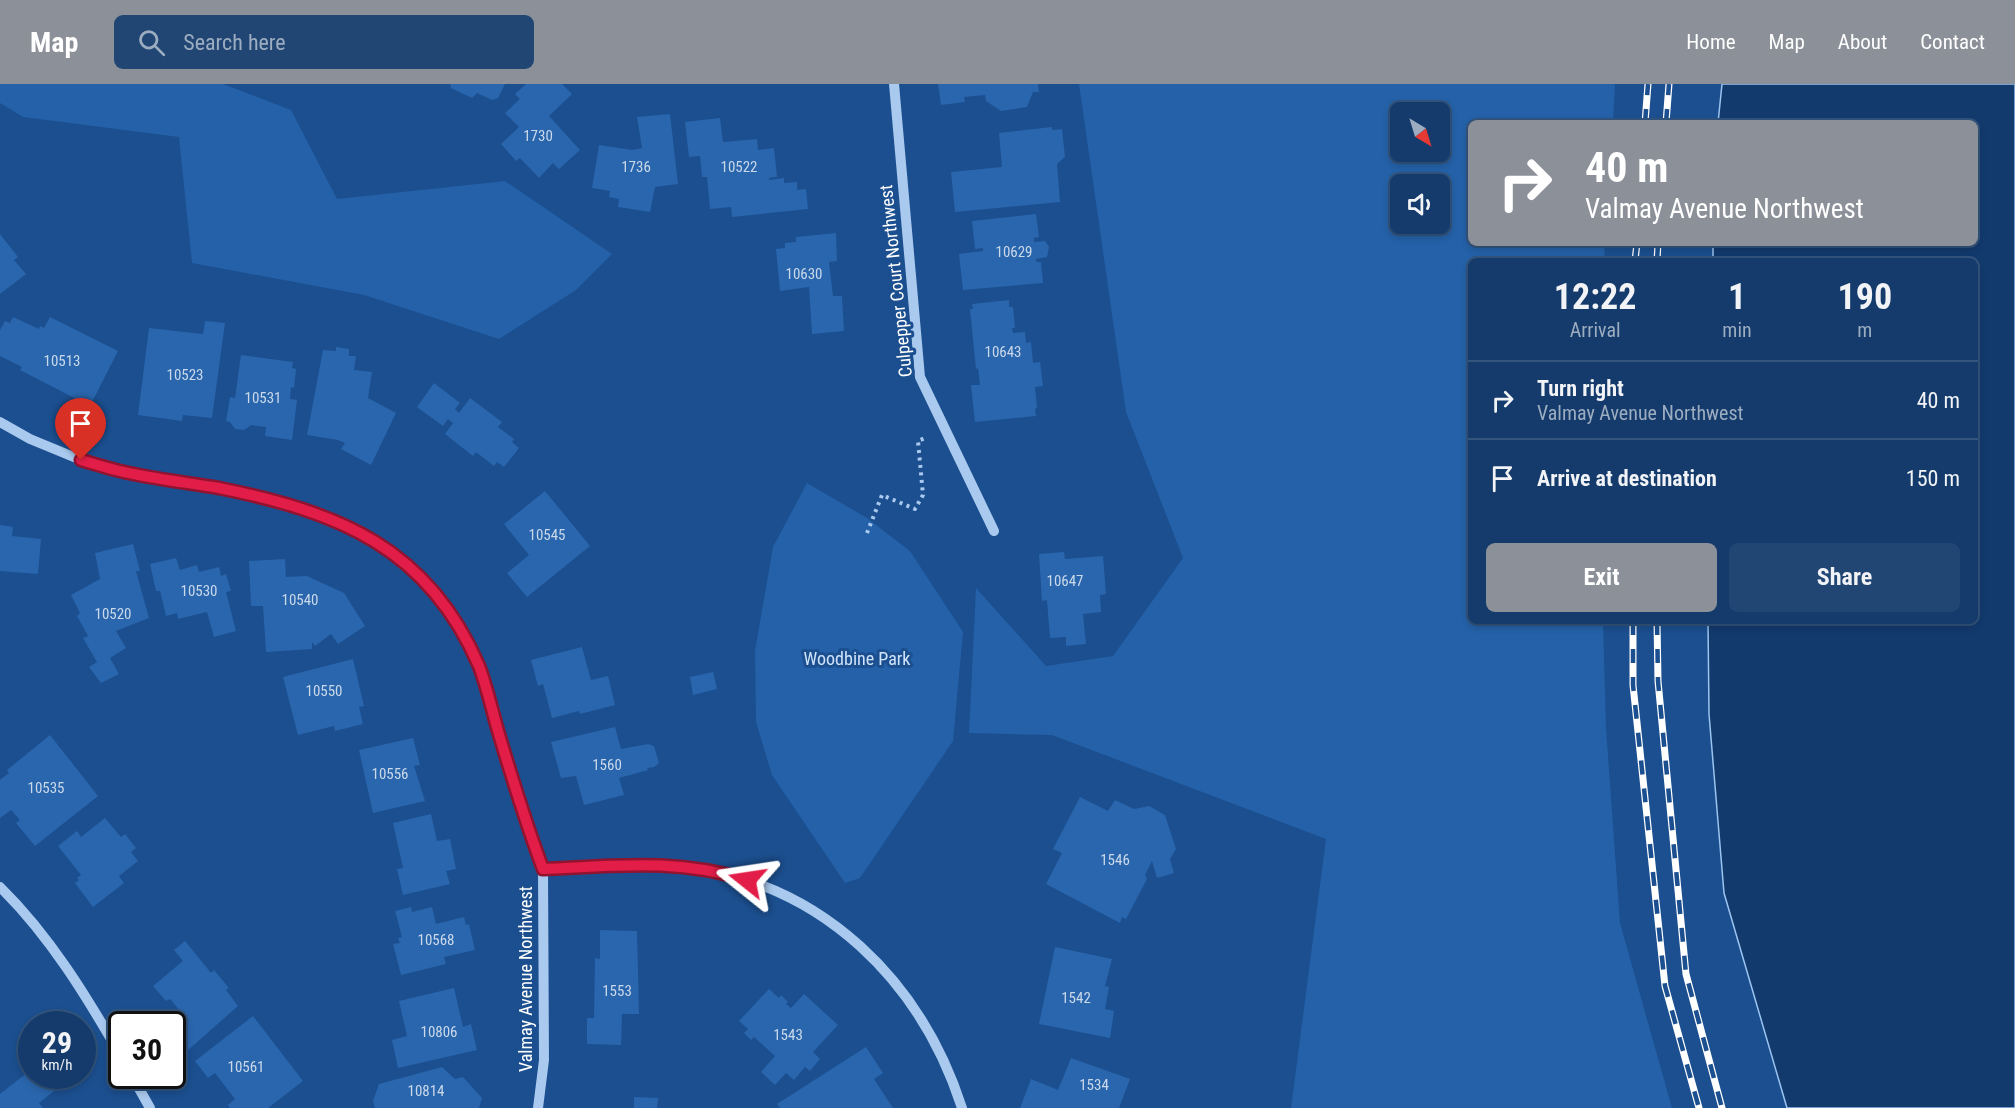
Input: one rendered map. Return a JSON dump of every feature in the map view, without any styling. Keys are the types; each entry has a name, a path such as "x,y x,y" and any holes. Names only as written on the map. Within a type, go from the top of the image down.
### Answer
{"street":[{"name":"Culpepper Court Northwest","path":"894,84 920,377 994,531"},
{"name":"Valmay Avenue Northwest","path":"0,422 30,439 81,460 133,474 219,488 326,517 358,532 389,551 417,573 440,597 480,668 527,825 543,869 544,1060 538,1108"},
{"path":"543,869 647,864 688,867 727,874 766,887 800,902 832,923 862,947 884,967 906,994 944,1064 962,1108"},
{"path":"0,887 40,930 86,996 108,1034"},
{"path":"139,1089 150,1108"}],"path":[{"path":"867,533 882,495 915,509 923,495 918,441 944,428"}],"green space":[{"path":"0,84 223,84 291,110 337,199 505,181 612,254 576,290 499,339 364,295 192,263 179,137 23,117 0,103"},
{"path":"1079,84 1615,84 1613,120 1468,120 1468,246 1605,246 1604,258 1468,258 1468,624 1603,624 1606,728 1620,923 1672,1108 1291,1108 1326,839 1052,735 969,733 976,588 1046,666 1113,656 1183,558 1126,412"},
{"name":"Woodbine Park","path":"807,483 867,518 910,551 963,632 953,741 860,878 845,883 772,775 756,722 755,651 773,547"}],"shaded area":[{"path":"1722,84 2015,84 2015,1108 1787,1108 1724,893 1709,714 1708,624 1978,624 1978,258 1713,258 1713,246 1978,246 1978,120 1718,120"}],"building":[{"path":"450,84 505,84 498,98 492,100 477,93 472,98 451,88"},
{"path":"526,84 562,84 572,94 549,116 580,150 559,169 553,163 539,178 520,158 516,161 501,144 519,127 505,113 520,99 515,94"},
{"path":"938,84 1038,84 1039,92 1033,92 1027,107 1001,111 986,101 985,95 964,97 965,102 941,105"},
{"path":"670,114 678,184 655,187 650,212 618,207 619,199 609,197 610,191 592,188 599,145 632,150 642,148 637,117"},
{"path":"720,118 723,142 757,139 758,150 774,148 777,177 769,178 769,180 784,178 784,183 797,182 797,190 806,189 808,209 732,217 731,207 710,209 707,177 702,177 700,156 689,157 685,122"},
{"path":"1052,127 1052,130 1062,129 1065,157 1057,164 1060,202 955,212 951,172 1002,167 999,133"},
{"path":"1036,214 1039,237 1034,238 1034,242 1045,241 1049,247 1047,257 1036,259 1036,262 1041,262 1043,283 963,290 959,254 983,251 983,248 975,249 972,221"},
{"path":"836,233 837,261 829,262 833,296 842,296 844,331 812,334 809,287 780,291 776,249 785,248 785,243 796,242 796,237"},
{"path":"0,234 18,257 14,260 26,274 0,294"},
{"path":"1009,300 1009,307 1013,307 1015,328 1012,328 1013,333 1025,332 1026,343 1031,342 1033,363 1040,362 1043,386 1035,387 1036,416 975,422 971,385 980,385 978,368 976,369 970,309 973,309 972,304"},
{"path":"13,317 39,329 40,326 44,328 50,317 118,351 90,406 20,370 22,367 0,356 0,330 5,321 10,323"},
{"path":"205,321 225,323 212,418 183,415 182,421 138,415 149,328 203,334"},
{"path":"336,347 349,349 349,356 356,356 354,370 372,372 368,398 396,413 371,465 341,449 345,443 307,435 323,350 336,351"},
{"path":"241,355 293,362 292,368 296,369 290,399 297,400 292,440 265,436 266,427 251,425 244,430 235,429 230,422 226,421 230,397 235,398"},
{"path":"434,383 460,403 455,409 459,413 470,398 502,422 498,427 514,439 512,442 519,448 504,467 497,462 494,466 476,452 473,456 445,434 453,423 448,419 443,426 417,407"},
{"path":"545,491 590,546 527,597 507,573 529,555 504,524"},
{"path":"0,525 13,527 12,536 41,539 38,574 0,571"},
{"path":"133,544 140,571 136,571 149,618 116,631 126,648 110,658 119,674 101,683 89,667 97,662 83,638 88,636 77,616 80,613 71,595 100,579 95,553"},
{"path":"1064,552 1065,559 1103,556 1106,594 1100,595 1101,612 1083,614 1086,644 1066,646 1066,637 1050,638 1047,600 1042,601 1039,554"},
{"path":"176,558 180,570 197,565 199,572 219,567 221,576 226,574 231,591 226,592 236,631 214,637 207,612 178,619 177,613 166,616 160,591 156,591 150,564"},
{"path":"285,559 286,577 307,576 344,593 365,626 338,644 331,634 315,646 312,642 312,649 266,652 263,606 251,606 249,561"},
{"path":"582,647 591,680 608,676 615,705 552,718 543,684 538,686 531,660"},
{"path":"353,659 364,706 359,707 363,724 335,731 334,726 298,735 283,677"},
{"path":"713,672 717,689 693,695 690,677"},
{"path":"615,727 621,749 648,744 654,746 659,763 647,768 648,770 619,778 624,795 584,805 576,776 561,778 551,742"},
{"path":"50,735 98,796 35,846 16,823 20,820 11,810 0,818 0,780 9,773 7,770"},
{"path":"413,738 420,765 414,766 425,801 373,813 359,750"},
{"path":"1080,797 1108,811 1115,800 1134,809 1149,806 1165,815 1176,849 1170,859 1174,873 1157,878 1152,861 1145,875 1147,879 1126,919 1122,917 1120,923 1046,884 1062,853 1053,849"},
{"path":"431,814 437,841 450,839 456,869 446,871 450,884 403,895 397,869 403,868 393,823"},
{"path":"105,818 121,837 125,834 136,848 131,852 138,861 119,876 124,883 93,907 75,883 81,875 58,846 77,831 81,837"},
{"path":"411,907 412,912 432,907 436,924 464,917 466,925 469,924 475,950 444,957 446,964 401,975 393,944 400,943 398,938 402,937 395,911"},
{"path":"600,930 637,931 639,1014 622,1014 621,1045 587,1044 587,1018 594,1018 595,958 600,959"},
{"path":"185,941 211,973 214,970 229,988 226,990 238,1006 187,1051 186,1011 180,1011 170,999 166,1001 153,986 183,961 174,950"},
{"path":"1055,947 1112,959 1105,986 1109,987 1105,1009 1114,1011 1110,1038 1039,1024"},
{"path":"454,988 463,1027 471,1024 477,1050 398,1068 392,1040 407,1036 399,1001"},
{"path":"769,989 779,998 781,995 791,1008 804,994 838,1025 813,1052 820,1059 810,1071 805,1067 794,1080 786,1073 775,1085 761,1072 775,1056 754,1037 751,1040 744,1033 748,1029 739,1021"},
{"path":"253,1016 303,1081 268,1108 230,1108 228,1105 235,1099 215,1073 208,1078 195,1061"},
{"path":"866,1047 883,1073 874,1079 893,1108 780,1108 777,1104"},
{"path":"1071,1058 1130,1079 1119,1108 1020,1108 1031,1079 1058,1090"},
{"path":"442,1067 455,1079 463,1077 482,1098 479,1108 375,1108 373,1101 379,1084"},
{"path":"18,1080 18,1089 56,1089 39,1103 43,1108 0,1108 0,1094"},
{"path":"634,1097 658,1098 657,1108 634,1108"}],"railway":[{"path":"1645,120 1648,84"},
{"path":"1666,120 1669,84"},
{"path":"1635,258 1637,246"},
{"path":"1657,258 1658,246"},
{"path":"1633,624 1633,685 1665,986 1699,1108"},
{"path":"1657,624 1658,681 1686,974 1722,1108"}],"route":[{"path":"81,460 133,474 219,488 326,517 358,532 389,551 417,573 440,597 480,668 527,825 543,869 647,864 688,867 747,880"}]}
